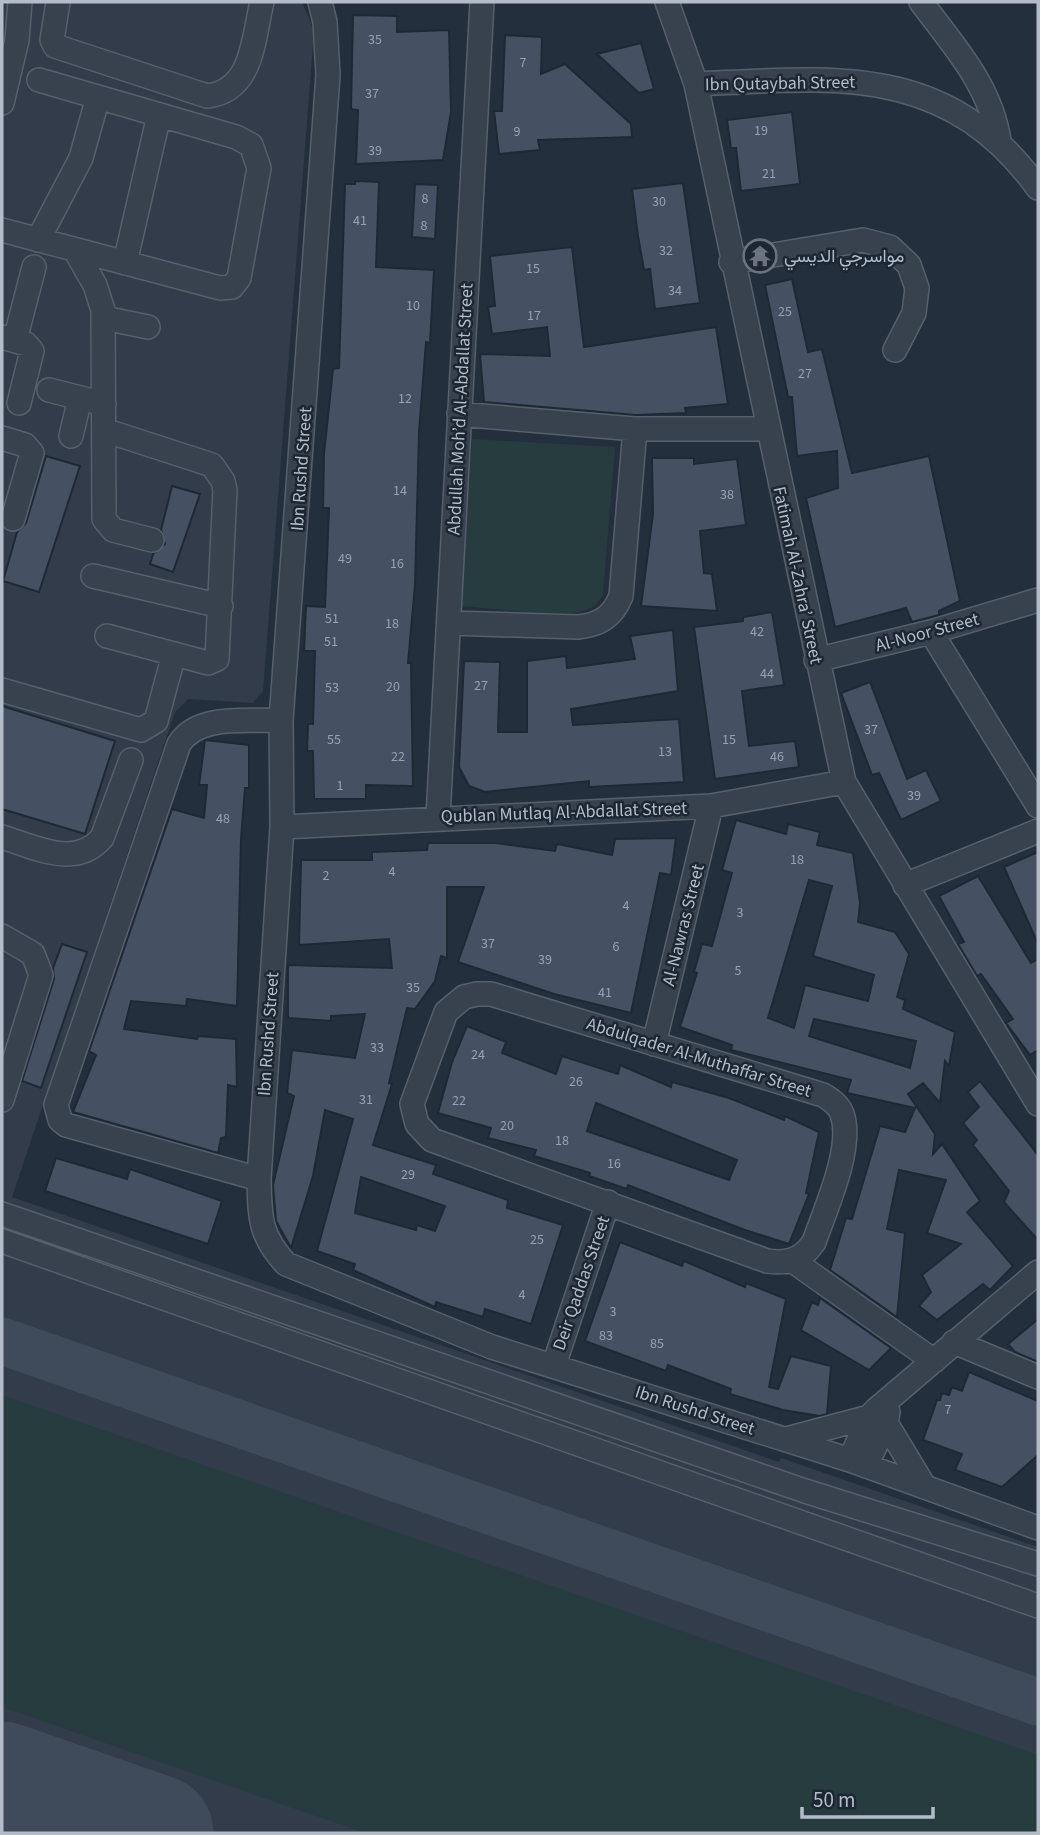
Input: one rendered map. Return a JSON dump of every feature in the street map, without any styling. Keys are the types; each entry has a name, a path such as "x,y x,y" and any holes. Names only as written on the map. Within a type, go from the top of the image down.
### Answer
{"street":[{"path":"2,103 17,40 20,2"},
{"path":"58,2 52,40 55,46 206,96 229,90 243,76 262,2"},
{"name":"Ibn Rushd Street","path":"320,2 325,22 328,88 281,720 282,827 259,1179 261,1229 272,1249 286,1264 492,1347 786,1439 1038,1528"},
{"name":"Abdullah Moh’d Al-Abdallat Street","path":"438,817 482,2"},
{"name":"Fatimah Al-Zahra’ Street","path":"667,2 696,84 731,262 844,782 1038,1104"},
{"path":"921,2 986,95 995,118 999,141"},
{"name":"Ibn Qutaybah Street","path":"696,84 825,79 888,85 952,109 999,141 1038,188"},
{"path":"2,230 226,289 237,283 241,270 259,167 256,152 244,140 39,80"},
{"path":"38,240 81,158 98,97"},
{"path":"125,263 159,116"},
{"path":"731,262 863,240 890,247 909,265 917,288 914,313 895,350"},
{"path":"75,250 99,293 104,318 104,519 113,530 152,540"},
{"path":"19,403 32,351 26,344 8,339 34,267"},
{"path":"104,318 148,327"},
{"path":"50,390 104,404"},
{"path":"71,436 80,398"},
{"path":"459,414 635,429 768,429"},
{"path":"450,623 578,627 592,626 609,616 621,596 635,429"},
{"path":"104,430 203,461 219,472 225,490 217,659 208,663 107,636"},
{"path":"3,443 28,446 32,453 13,519"},
{"path":"93,576 221,606"},
{"name":"Al-Noor Street","path":"816,660 931,632 1038,600"},
{"path":"931,632 1038,806"},
{"path":"2,690 141,730 156,721 174,654"},
{"path":"259,1179 66,1125 60,1120 56,1105 178,744 184,735 201,725 281,720"},
{"path":"2,837 68,856 93,848 102,838 131,760"},
{"name":"Qublan Mutlaq Al-Abdallat Street","path":"282,827 438,817 711,806 844,782"},
{"name":"Al-Nawras Street","path":"654,1044 711,806"},
{"path":"905,885 1038,831"},
{"path":"2,936 33,954 41,975 2,1100"},
{"name":"Abdulqader Al-Muthaffar Street","path":"491,994 654,1044 822,1095 842,1113 844,1151 814,1242 793,1261 782,1264 767,1261 608,1202 443,1146 432,1140 417,1124 412,1104 446,1012 464,997 491,994"},
{"name":"Deir Qaddas Street","path":"554,1365 608,1202"},
{"path":"2,1214 805,1491 1038,1564"},
{"path":"2,1241 1038,1606"},
{"path":"793,1261 934,1361"},
{"path":"858,1463 881,1414 954,1342 1038,1272"},
{"path":"954,1342 1038,1377"},
{"path":"786,1439 881,1414"},
{"path":"881,1414 924,1486"}],"shaded area":[{"path":"2,2 302,2 314,31 263,691 253,703 188,699 175,712 12,1197 779,1462 781,1458 1038,1547 1038,1833 2,1833"}],"green space":[{"path":"472,439 615,447 603,594 593,607 583,611 556,613 461,606"},
{"path":"2,1395 1038,1755 1038,1833 365,1833 2,1707"}],"building":[{"path":"353,15 397,16 397,32 449,30 451,112 443,160 356,164 358,110 351,109"},
{"path":"505,35 542,37 541,74 565,64 631,124 632,137 538,140 540,150 499,154 494,111 502,111"},
{"path":"641,43 654,89 639,93 597,54"},
{"path":"792,112 800,184 741,191 736,148 731,148 727,120"},
{"path":"355,181 379,182 376,267 434,270 430,343 426,342 419,432 415,585 408,663 411,663 413,786 366,785 366,799 314,799 313,751 307,751 308,724 313,724 315,651 304,651 306,606 325,607 329,508 323,508 324,454 333,369 339,368 345,184 355,184"},
{"path":"683,183 700,303 655,309 650,269 644,270 632,189"},
{"path":"415,184 438,185 435,239 412,237"},
{"path":"572,247 584,347 716,327 728,404 685,408 686,413 636,415 484,402 480,354 550,356 547,327 492,334 488,307 495,306 490,256"},
{"path":"792,279 808,352 822,349 852,473 929,456 960,601 939,611 939,615 912,622 906,608 835,627 806,498 838,488 837,451 797,456 792,397 788,397 765,285"},
{"path":"46,456 80,466 39,592 3,581 17,532 26,523"},
{"path":"652,458 694,458 694,464 737,459 746,525 700,531 704,573 712,574 717,611 641,606 653,514"},
{"path":"172,486 200,494 173,572 150,564 153,554 165,544 161,530"},
{"path":"772,612 784,685 742,691 749,746 795,741 799,767 715,779 694,627 743,621 743,617"},
{"path":"673,630 678,691 571,709 573,725 679,719 684,782 589,787 589,781 485,792 469,786 459,767 464,661 500,662 498,732 527,732 527,661 566,656 567,668 635,659 630,636"},
{"path":"870,682 907,779 926,770 941,801 901,820 879,773 872,775 841,693"},
{"path":"2,706 115,741 85,834 2,809"},
{"path":"205,740 249,745 249,788 245,788 241,839 237,1006 187,999 186,1006 131,1001 124,1029 197,1039 198,1036 236,1039 237,1087 228,1085 226,1137 221,1138 218,1153 73,1112 96,1055 89,1051 172,809 204,818 207,785 199,785"},
{"path":"736,820 786,834 788,824 820,832 817,845 853,853 860,903 858,922 895,932 909,954 897,997 905,1000 903,1009 955,1032 949,1066 945,1061 940,1103 923,1083 908,1094 935,1134 933,1154 942,1144 980,1201 967,1212 1013,1266 990,1290 983,1284 937,1320 919,1306 931,1292 922,1275 961,1244 927,1233 946,1180 899,1170 887,1229 905,1233 897,1317 830,1270 846,1218 852,1219 880,1126 905,1132 915,1108 847,1093 851,1080 731,1050 732,1045 680,1027 697,973 694,972 702,944 712,946 732,873 722,870","holes":["809,880 832,886 813,956 874,975 868,1001 805,985 794,1028 768,1018","814,1019 916,1041 910,1068 809,1036"]},
{"path":"676,838 671,875 660,873 631,1013 554,994 458,962 484,887 447,887 447,958 441,956 435,981 415,1009 407,1008 389,1083 392,1084 373,1145 436,1165 433,1174 508,1200 507,1208 563,1225 531,1324 485,1309 483,1317 436,1302 435,1307 353,1270 355,1264 317,1251 353,1119 325,1110 313,1176 291,1248 276,1221 273,1185 294,1096 287,1093 292,1050 355,1058 365,1014 331,1016 331,1021 288,1018 288,965 392,968 389,939 299,945 301,860 372,860 372,852 427,850 428,843 496,843 555,851 557,844 612,855 615,839","holes":["361,1177 445,1206 435,1231 417,1225 416,1230 355,1213"]},
{"path":"1038,852 1038,944 1004,867"},
{"path":"978,876 1031,963 1038,959 1038,1050 1030,1055 1006,1023 1013,1019 981,974 977,976 958,944 964,942 939,896"},
{"path":"62,944 87,952 41,1088 22,1081 54,979 53,968"},
{"path":"467,1026 506,1042 502,1053 556,1074 562,1056 618,1074 620,1065 671,1087 672,1082 729,1098 784,1120 785,1116 819,1132 806,1193 809,1194 789,1244 628,1185 627,1189 589,1176 590,1173 534,1156 536,1150 488,1138 491,1128 438,1113 452,1062","holes":["596,1103 737,1160 729,1180 587,1131"]},
{"path":"980,1081 1038,1155 1038,1240 1004,1202 1009,1191 973,1145 977,1140 963,1123 979,1107 968,1092"},
{"path":"56,1158 127,1179 130,1169 222,1201 208,1244 45,1191"},
{"path":"620,1242 682,1266 684,1261 745,1287 746,1283 786,1299 769,1387 778,1389 791,1356 831,1366 827,1414 820,1416 783,1410 730,1394 731,1389 668,1365 666,1371 585,1341"},
{"path":"820,1298 891,1348 869,1370 801,1330 812,1302 818,1305"},
{"path":"1038,1319 1038,1362 1015,1352 1008,1344"},
{"path":"969,1372 1038,1401 1038,1455 1002,1487 955,1470 962,1454 923,1440 937,1400 940,1400 942,1393 949,1395 952,1387 962,1391"}],"taxiway":[{"path":"2,1341 1038,1702"}],"runway":[{"path":"2,1780 155,1833"}],"place":[{"name":"مواسرجي الديسي","path":"760,256"}]}
